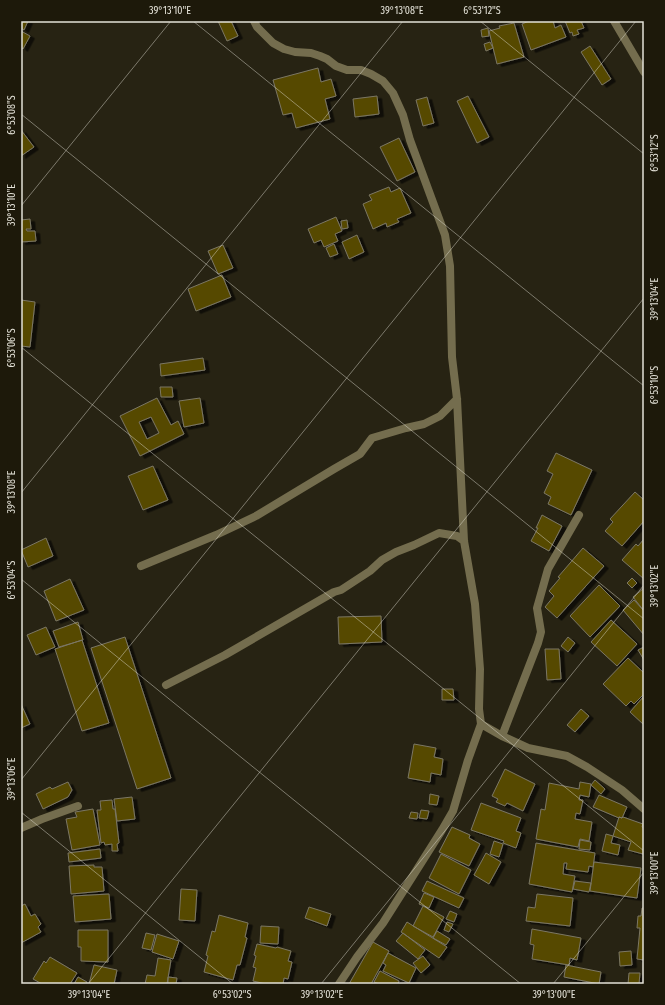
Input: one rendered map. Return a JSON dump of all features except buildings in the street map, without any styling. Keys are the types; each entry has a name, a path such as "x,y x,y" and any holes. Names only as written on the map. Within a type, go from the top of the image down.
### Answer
{"street":[{"path":"254,21 257,27 273,43 284,49 320,56 336,66 347,70 361,70 371,74 383,81 393,93 403,115 410,140 445,235 450,266 452,357 457,399 464,541 475,604 480,669 479,709 481,724 452,811 442,830 383,923 357,957 340,984"},
{"path":"614,21 644,72"},
{"path":"141,566 216,535 256,516 360,454 372,438 424,424 440,416 457,399"},
{"path":"502,736 538,643 541,632 537,608 548,569 579,515"},
{"path":"166,685 225,655 334,592 342,590 370,571 382,560 396,552 439,533 457,536 464,541"},
{"path":"481,724 528,748 567,756 622,790 644,808"},
{"path":"21,828 78,806"}]}
